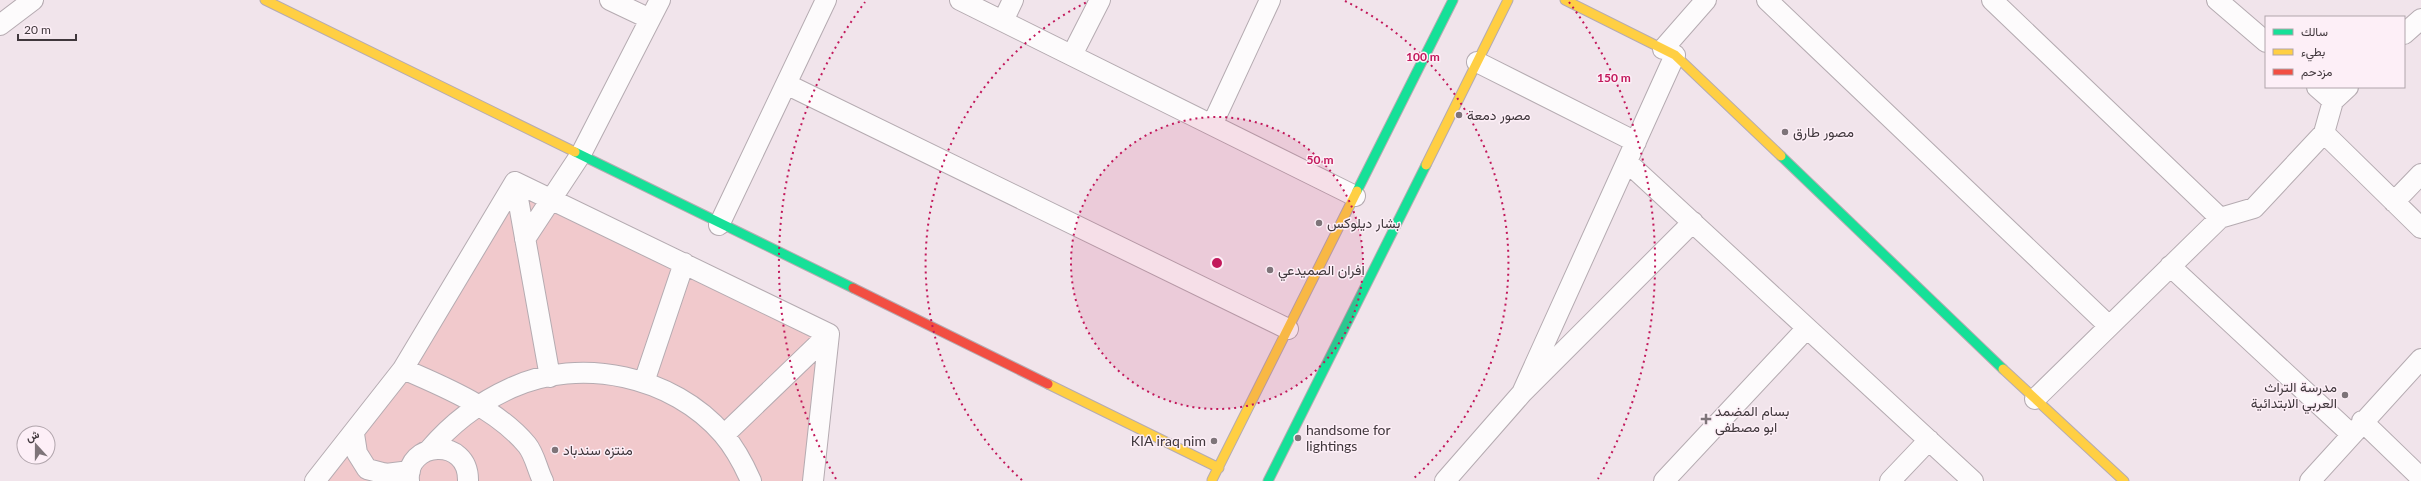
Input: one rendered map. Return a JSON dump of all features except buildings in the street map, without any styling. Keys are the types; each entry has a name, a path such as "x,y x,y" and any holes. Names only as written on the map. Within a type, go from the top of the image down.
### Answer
{"street":[{"path":"0,25 33,0"},
{"path":"265,0 582,154 719,225 1219,468"},
{"path":"610,0 650,19"},
{"path":"524,239 582,154 660,0"},
{"path":"719,225 826,0"},
{"path":"960,0 1355,196"},
{"path":"1003,21 1013,0"},
{"path":"1072,56 1100,0"},
{"path":"1212,125 1270,0"},
{"path":"1211,481 1219,468 1453,0"},
{"path":"1268,481 1508,0"},
{"path":"1565,0 1669,52 2119,479"},
{"path":"1522,393 1636,142 1669,52 1706,0"},
{"path":"1767,0 2109,326"},
{"path":"1992,0 2220,218"},
{"path":"2218,0 2265,41"},
{"path":"2405,33 2421,19"},
{"path":"1477,62 1636,142"},
{"path":"786,84 1288,329"},
{"path":"2318,88 2333,101"},
{"path":"2035,399 2220,218 2254,208 2324,133 2333,101 2347,88"},
{"path":"2324,133 2421,228"},
{"path":"1627,162 1973,481"},
{"path":"2394,202 2421,174"},
{"path":"515,182 829,334"},
{"path":"515,182 524,239 550,377"},
{"path":"314,481 354,434 403,369 515,182"},
{"path":"1445,481 1522,393 1693,222"},
{"path":"644,382 684,263"},
{"path":"2170,266 2356,428 2421,478"},
{"path":"1664,481 1807,328"},
{"path":"724,435 829,334"},
{"path":"813,481 829,334"},
{"path":"2310,481 2356,428 2421,359"},
{"path":"403,369 446,387 478,406 509,428 527,446 543,481"},
{"path":"354,434 357,453 367,469 386,474 409,476 417,458 429,450 442,436 478,406 512,387 550,377 579,373 615,375 644,382 688,404 724,435 752,481"},
{"path":"1890,481 1929,440"},
{"path":"429,450 444,449 458,456 466,468 468,481"}],"shaded area":[{"path":"515,177 833,332 819,481 310,481 401,367"}],"traffic: fast":[{"path":"1357,191 1453,0"},
{"path":"575,152 853,288"},
{"path":"1781,156 2003,369"},
{"path":"1268,481 1426,165"}],"traffic: slow":[{"path":"265,0 575,152"},
{"path":"1426,165 1508,0"},
{"path":"1565,0 1675,55 1781,156"},
{"path":"1212,480 1357,191"},
{"path":"2003,369 2124,481"},
{"path":"1048,384 1219,468"}],"traffic: jam":[{"path":"853,288 1048,384"}],"place":[{"name":"مصور دمعة","path":"1459,115"},
{"name":"مصور طارق","path":"1785,132"},
{"name":"بشار ديلوكس","path":"1319,223"},
{"name":"افران الصميدعي","path":"1270,270"},
{"name":"مدرسة التراث العربي الابتدائية","path":"2345,395"},
{"name":"بسام المضمد ابو مصطفى","path":"1706,419"},
{"name":"handsome for lightings","path":"1298,438"},
{"name":"KIA iraq nim","path":"1214,441"},
{"name":"منتزه سندباد","path":"555,450"}]}
